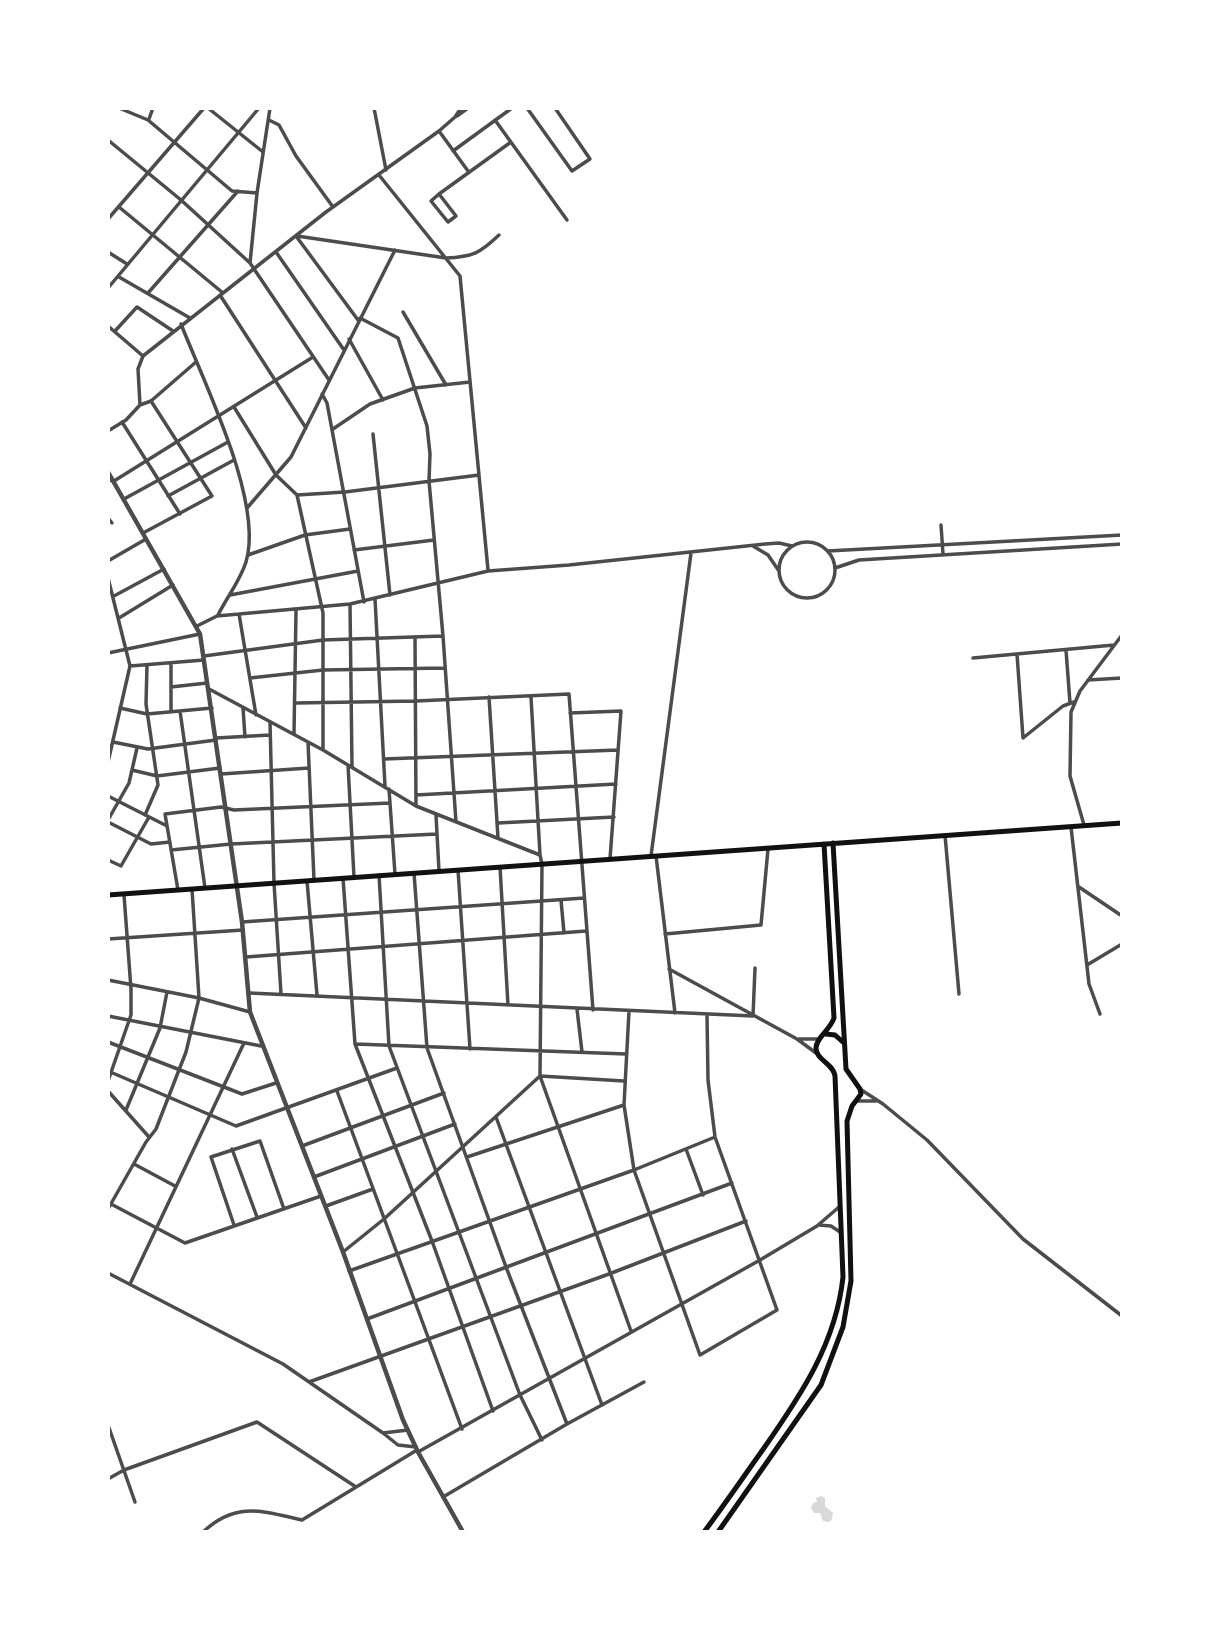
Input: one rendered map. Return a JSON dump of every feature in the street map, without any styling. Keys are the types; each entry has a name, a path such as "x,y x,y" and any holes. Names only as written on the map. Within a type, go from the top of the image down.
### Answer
{"main road":[{"path":"108,895 1122,823"},
{"path":"718,1531 821,1385 843,1327 851,1281 847,1121 852,1106 858,1101 860,1089 846,1069 833,843"},
{"path":"704,1531 790,1410 816,1368 841,1297 843,1277 835,1070 816,1053 834,1018 824,844"},
{"path":"822,1037 835,1035 844,1043"},
{"path":"836,1100 844,1106 852,1106"}],"street":[{"path":"119,108 148,120 232,191 257,193"},
{"path":"148,120 153,108"},
{"path":"108,219 174,141 206,108 262,152"},
{"path":"108,288 259,108"},
{"path":"250,263 262,152 270,108"},
{"path":"374,108 386,170"},
{"path":"455,117 461,108"},
{"path":"139,405 138,369 143,356 333,207 468,108"},
{"path":"453,151 512,108"},
{"path":"527,108 572,171 590,159 555,108"},
{"path":"268,119 279,125 296,156 333,207"},
{"path":"495,120 566,220"},
{"path":"439,131 468,171"},
{"path":"108,140 181,200 250,263 328,380"},
{"path":"439,194 456,216 448,222 431,201 439,194 468,171 511,142"},
{"path":"379,175 458,272 461,280 488,571"},
{"path":"148,293 238,191"},
{"path":"119,207 221,294 306,428"},
{"path":"296,236 446,258 469,257 484,250 499,235"},
{"path":"296,236 359,319 398,338 427,426 456,822"},
{"path":"246,508 291,457 395,250"},
{"path":"108,252 128,265"},
{"path":"276,252 344,350"},
{"path":"118,276 190,318"},
{"path":"115,331 136,307 173,331"},
{"path":"403,312 446,385"},
{"path":"181,324 240,473 250,539 247,555 217,616"},
{"path":"108,326 143,356"},
{"path":"349,339 383,400"},
{"path":"111,480 178,442 313,357"},
{"path":"108,431 139,405 152,401 196,362"},
{"path":"332,430 370,404 415,388 470,382"},
{"path":"322,394 327,402 364,602"},
{"path":"143,533 212,496 152,401"},
{"path":"234,407 276,475 297,495 323,613 323,750"},
{"path":"121,422 180,514"},
{"path":"373,434 390,595"},
{"path":"124,499 228,442"},
{"path":"169,496 234,459"},
{"path":"108,472 200,634 227,808 243,930 250,1012 261,1046 343,1252 408,1430 463,1531"},
{"path":"297,495 345,492 480,475"},
{"path":"108,518 112,523"},
{"path":"941,525 943,554"},
{"path":"247,555 305,536 351,529"},
{"path":"828,551 835,568 832,584 820,595 813,597 804,598 790,592 780,579 779,571 785,553 799,543 815,543 828,551 1122,535"},
{"path":"108,561 146,539"},
{"path":"354,550 434,540"},
{"path":"197,626 217,616 320,608 375,600 488,571 751,545 779,543 792,546"},
{"path":"835,568 859,560 1122,544"},
{"path":"751,545 768,555 779,571"},
{"path":"675,1013 653,856 691,552"},
{"path":"114,596 164,569"},
{"path":"229,595 358,571"},
{"path":"108,578 130,666 108,762"},
{"path":"119,618 173,585"},
{"path":"375,600 384,759 395,874"},
{"path":"350,604 350,805 354,877"},
{"path":"294,734 296,610"},
{"path":"239,614 256,715"},
{"path":"108,653 200,634"},
{"path":"1017,654 1023,738 1063,706 1072,702 1122,635"},
{"path":"130,666 171,663 323,640 443,636"},
{"path":"415,637 416,806"},
{"path":"973,658 1114,645"},
{"path":"1066,650 1072,702 1070,776 1084,825"},
{"path":"171,663 171,712"},
{"path":"108,860 121,866 138,838 158,789 148,714 147,665"},
{"path":"250,678 323,670 444,668"},
{"path":"1088,680 1122,678"},
{"path":"171,687 208,682"},
{"path":"209,689 323,750 416,806 540,855"},
{"path":"296,702 416,701 569,694 593,1010"},
{"path":"531,696 542,864 540,1076 631,1331"},
{"path":"489,697 498,839"},
{"path":"120,708 148,714 212,708"},
{"path":"243,708 245,737"},
{"path":"180,711 205,888"},
{"path":"570,713 621,711 610,859"},
{"path":"270,722 269,771 275,920 281,994"},
{"path":"113,742 153,749 216,739 270,735"},
{"path":"308,742 312,840 310,918 317,995"},
{"path":"137,747 129,783 108,821 151,845 170,842"},
{"path":"384,759 494,757 618,750"},
{"path":"132,770 157,776 188,772 309,768"},
{"path":"416,795 616,784"},
{"path":"108,796 167,826"},
{"path":"178,890 165,814 227,808 390,803"},
{"path":"436,815 439,871"},
{"path":"498,824 614,817"},
{"path":"1071,826 1091,994 1100,1014"},
{"path":"171,850 231,844 437,834"},
{"path":"945,835 959,994"},
{"path":"665,934 761,925 768,848"},
{"path":"500,867 508,1005"},
{"path":"458,870 470,1049"},
{"path":"414,873 427,1048 520,1306 567,1424"},
{"path":"379,875 389,1046 520,1395 542,1440"},
{"path":"343,878 355,1044 432,1241 493,1411"},
{"path":"1079,887 1122,916"},
{"path":"192,889 199,998 191,1033 156,1129 110,1207 157,1227 185,1243 321,1196"},
{"path":"108,1081 130,1022 131,984 124,894"},
{"path":"242,922 584,898"},
{"path":"561,900 564,933"},
{"path":"108,939 243,930"},
{"path":"246,957 586,931"},
{"path":"1087,965 1122,944"},
{"path":"753,1016 755,968"},
{"path":"669,969 797,1039 816,1053"},
{"path":"108,980 199,998 250,1012"},
{"path":"126,1110 160,1028 167,992"},
{"path":"248,993 753,1016"},
{"path":"577,1008 582,1052"},
{"path":"629,1011 624,1105 634,1170 699,1355 777,1310 715,1137 708,1080 707,1015"},
{"path":"108,1016 261,1046"},
{"path":"797,1039 822,1037"},
{"path":"108,1042 242,1094 276,1083"},
{"path":"130,1284 244,1043"},
{"path":"355,1044 625,1054"},
{"path":"110,1072 236,1126 397,1068"},
{"path":"343,1252 384,1219 540,1076 624,1081"},
{"path":"860,1089 927,1140 1023,1239 1122,1316"},
{"path":"108,1091 149,1137"},
{"path":"337,1091 462,1429"},
{"path":"301,1146 444,1093"},
{"path":"858,1101 878,1101"},
{"path":"467,1157 624,1105"},
{"path":"496,1117 602,1405"},
{"path":"314,1177 455,1124"},
{"path":"349,1270 634,1170 715,1137"},
{"path":"234,1225 211,1157 232,1149 260,1141 284,1209"},
{"path":"232,1149 257,1217"},
{"path":"686,1149 703,1195"},
{"path":"134,1164 176,1186"},
{"path":"367,1319 732,1184"},
{"path":"325,1206 373,1189"},
{"path":"203,1531 228,1513 241,1511 261,1511 302,1520 417,1450 462,1429 760,1260 817,1226 840,1206"},
{"path":"309,1382 609,1274 746,1221"},
{"path":"817,1226 831,1226 841,1233"},
{"path":"108,1273 250,1346 309,1382 398,1445 417,1450"},
{"path":"443,1497 644,1382"},
{"path":"108,1479 124,1470 257,1422 356,1487"},
{"path":"108,1425 135,1502"},
{"path":"383,1433 408,1430"}],"shaded area":[{"path":"816,1498 825,1498 825,1506 833,1513 829,1522 823,1521 820,1513 814,1513 811,1508 813,1503 817,1502"}]}
